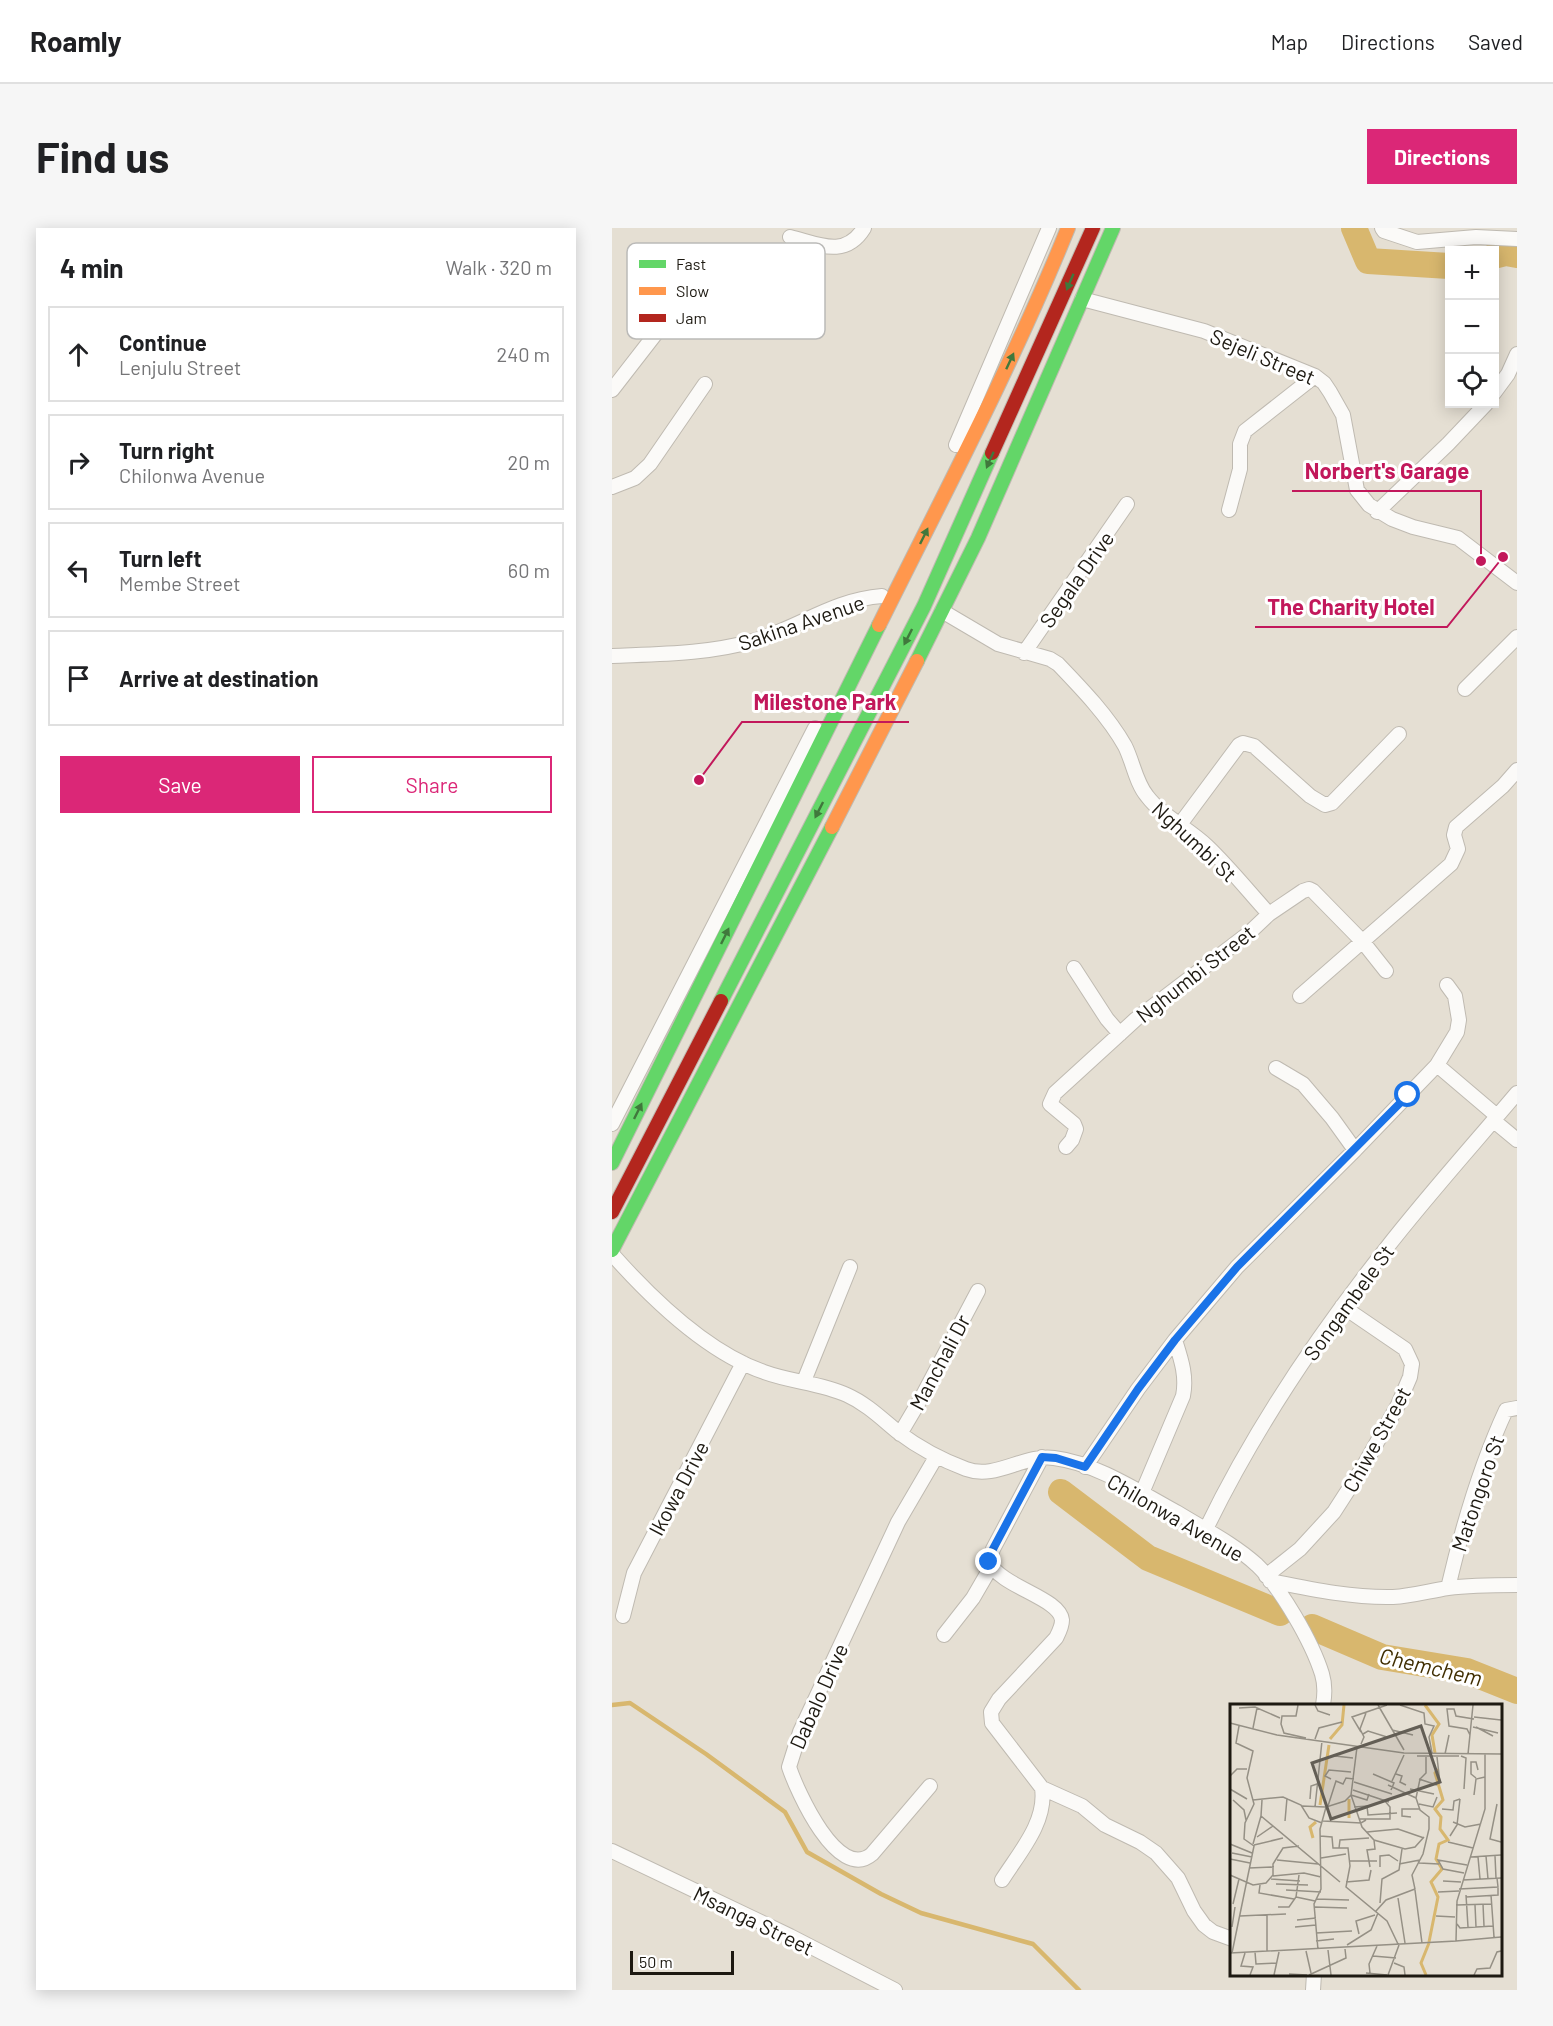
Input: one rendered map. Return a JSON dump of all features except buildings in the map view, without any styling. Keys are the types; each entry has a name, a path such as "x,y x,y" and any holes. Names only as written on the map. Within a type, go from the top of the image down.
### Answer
{"main road":[{"path":"612,1163 1010,364 1068,228"},
{"path":"612,1212 924,606 1093,228"},
{"path":"612,1252 882,731 978,538 1113,228"}],"street":[{"path":"825,246 841,247 852,242 864,228"},
{"path":"612,1124 882,596 961,434 1049,228"},
{"path":"1382,228 1384,231 1417,242 1476,237 1517,238"},
{"path":"790,237 813,243"},
{"name":"Sejeli Street","path":"1082,299 1204,331 1315,376 1330,392 1343,415 1357,490 1363,499 1377,512 1413,527 1458,538 1517,583"},
{"path":"612,390 652,339"},
{"path":"1499,386 1508,374 1517,354"},
{"path":"1229,510 1240,469 1239,451 1242,436 1247,429 1272,412 1315,376"},
{"path":"612,487 635,478 659,452 705,384"},
{"path":"1377,512 1482,408"},
{"name":"Segala Drive","path":"1024,653 1126,504"},
{"name":"Sakina Avenue","path":"612,657 698,651 755,641 842,603 863,597 882,596"},
{"name":"Nghumbi St","path":"942,610 998,644 1050,659 1065,671 1111,725 1124,745 1146,795 1160,810 1181,823 1207,846 1269,914"},
{"path":"1465,689 1517,637"},
{"path":"1181,823 1239,745 1244,743 1254,746 1310,796 1325,805 1332,803 1399,734"},
{"path":"1300,996 1451,864 1458,849 1454,835 1456,827 1503,786 1517,770"},
{"name":"Nghumbi Street","path":"1066,1147 1076,1129 1074,1124 1050,1104 1055,1093 1120,1034 1249,933 1269,914 1309,889 1363,942 1386,971"},
{"path":"1074,968 1107,1019 1120,1034"},
{"path":"1085,1467 1138,1389 1175,1340 1237,1267 1437,1065 1457,1032 1459,1020 1455,996 1447,986"},
{"path":"1437,1065 1517,1140"},
{"path":"1276,1068 1304,1084 1355,1150"},
{"name":"Songambele St","path":"1206,1529 1229,1482 1252,1443 1342,1306 1386,1248 1517,1093"},
{"name":"Chilonwa Avenue","path":"612,1252 641,1287 674,1315 702,1337 743,1363 765,1372 848,1395 873,1410 900,1434 936,1457 969,1470 984,1472 1042,1457 1056,1458 1085,1467 1142,1493 1206,1529 1247,1556 1268,1578 1293,1614 1315,1656 1322,1675 1323,1704"},
{"path":"804,1381 850,1267"},
{"name":"Manchali Dr","path":"900,1434 978,1291"},
{"name":"Chiwe Street","path":"1268,1578 1300,1549 1334,1512 1398,1405 1410,1377 1412,1364 1406,1349 1342,1306"},
{"path":"1142,1493 1183,1396 1184,1370 1175,1340"},
{"name":"Ikowa Drive","path":"623,1616 634,1573 743,1363"},
{"name":"Matongoro St","path":"1448,1588 1464,1525 1482,1471 1505,1413 1508,1408 1517,1408"},
{"name":"Dabalo Drive","path":"930,1786 872,1854 863,1860 852,1860 829,1842 814,1821 789,1767 789,1761 800,1732 898,1522 936,1457"},
{"path":"1042,1457 989,1560 991,1567 1020,1589 1056,1608 1062,1618 1061,1628 1056,1638 999,1699 993,1707 991,1718 997,1731 1042,1788 1082,1806 1105,1826 1140,1842 1156,1853 1178,1878 1194,1911 1204,1925 1213,1932 1230,1938"},
{"path":"944,1635 974,1598 991,1567"},
{"path":"1268,1578 1358,1596 1416,1595 1448,1588 1517,1585"},
{"path":"1002,1880 1040,1815 1043,1804 1042,1788"},
{"name":"Msanga Street","path":"612,1851 790,1936 895,1990"},
{"path":"1313,1990 1314,1975"}],"waterway":[{"path":"1354,228 1368,261 1445,266"},
{"path":"1499,255 1506,253 1517,255"},
{"path":"1061,1492 1148,1558 1280,1613"},
{"name":"Chemchem","path":"1312,1627 1382,1657 1467,1671 1517,1691"},
{"path":"612,1705 630,1703 706,1754 785,1812 807,1852 881,1894 921,1913 1033,1944 1079,1990"}],"traffic: fast":[{"path":"917,661 978,538 1113,228"},
{"path":"721,1001 924,606 992,453"},
{"path":"612,1163 879,625"},
{"path":"612,1250 832,827"}],"traffic: slow":[{"path":"879,625 1001,379 1068,228"},
{"path":"832,827 917,661"}],"traffic: jam":[{"path":"992,453 1093,228"},
{"path":"612,1212 721,1001"}],"place":[{"name":"The Charity Hotel","path":"1503,557"},
{"name":"Norbert's Garage","path":"1481,561"},
{"name":"Milestone Park","path":"699,780"}],"route":[{"path":"989,1562 993,1549 1042,1457 1056,1458 1085,1467 1138,1389 1175,1340 1237,1267 1408,1095"}]}
